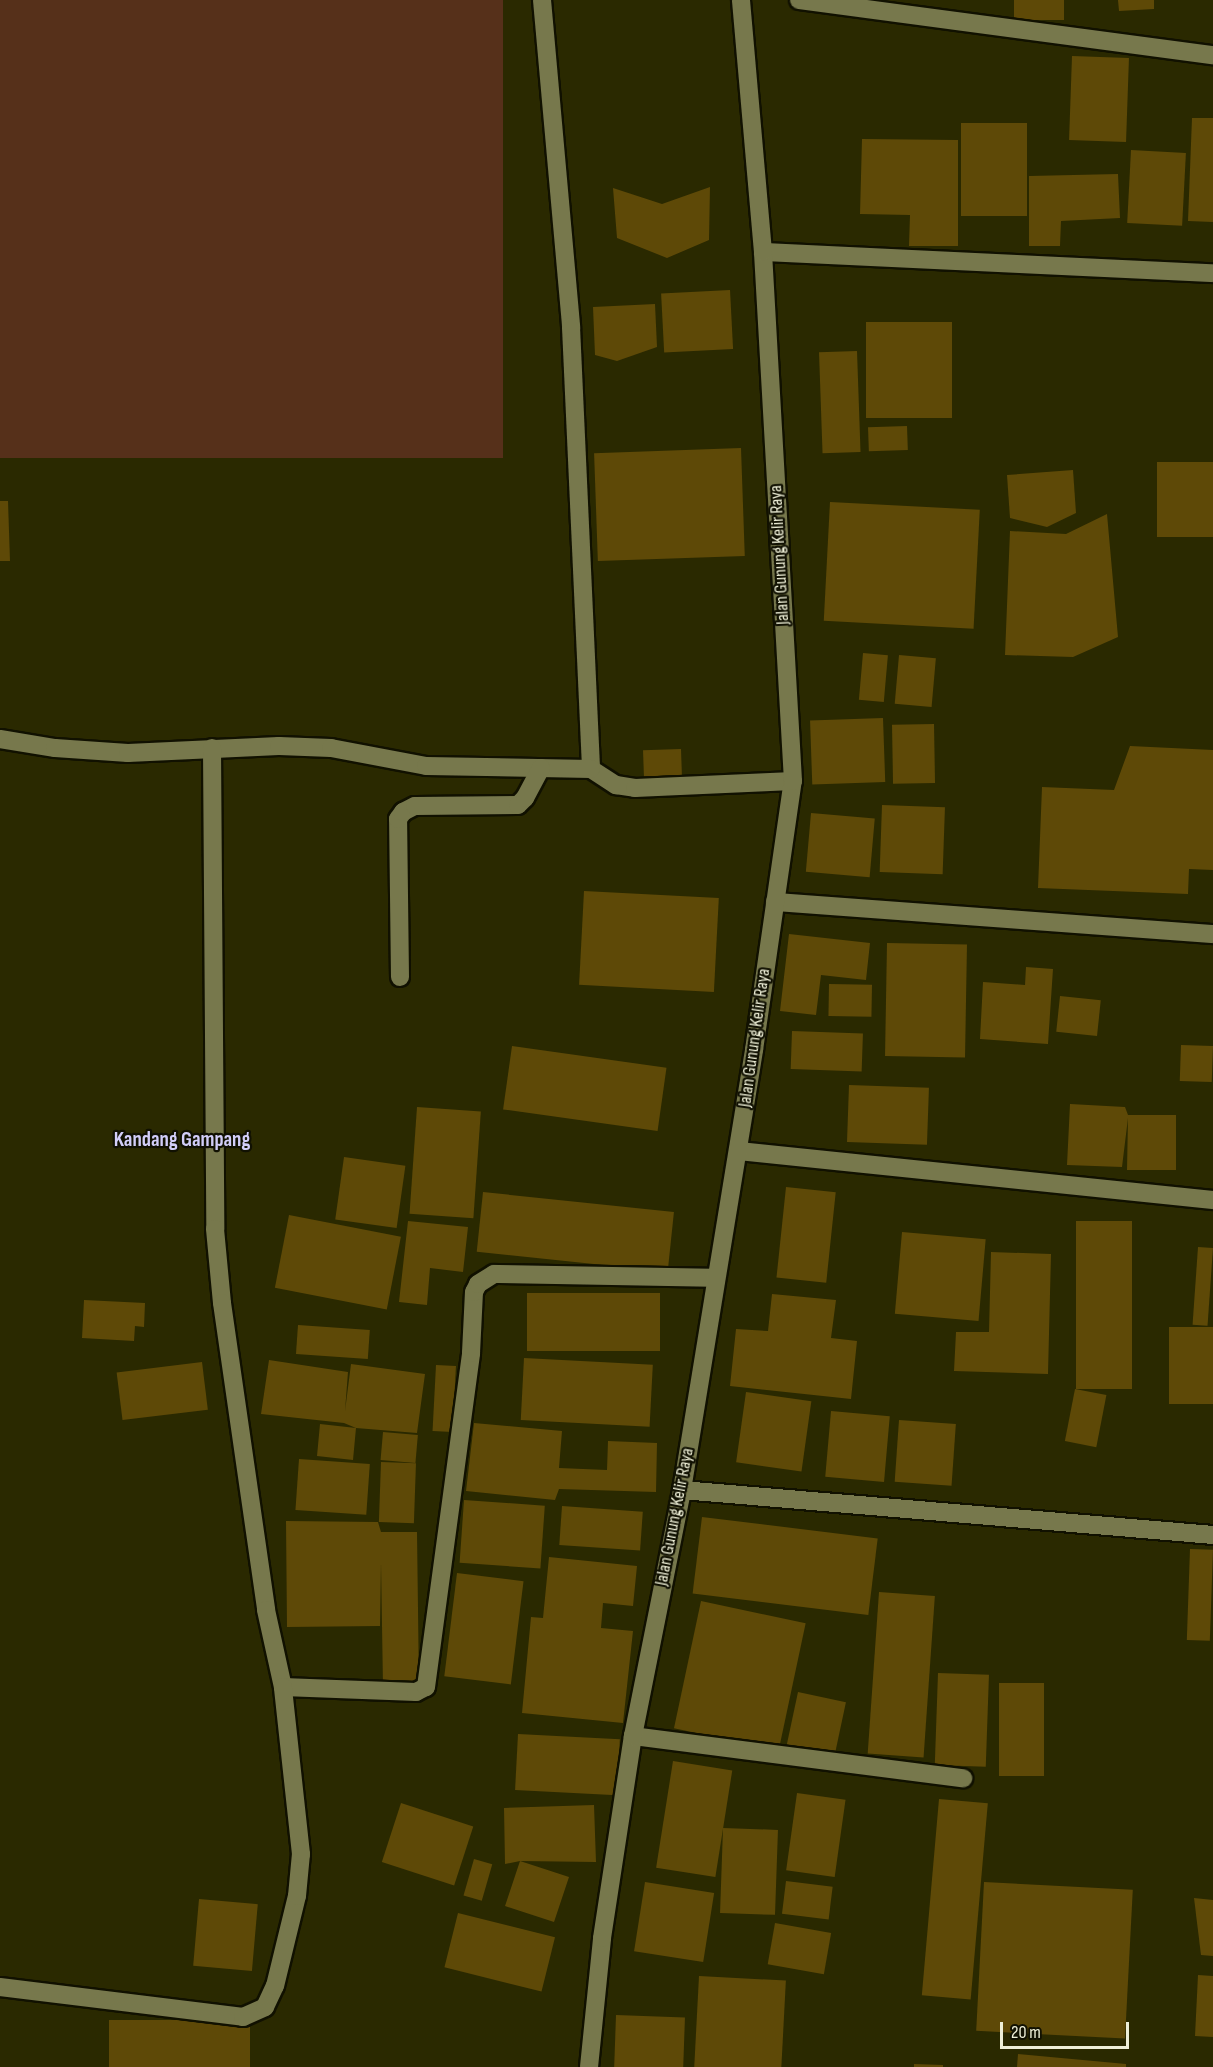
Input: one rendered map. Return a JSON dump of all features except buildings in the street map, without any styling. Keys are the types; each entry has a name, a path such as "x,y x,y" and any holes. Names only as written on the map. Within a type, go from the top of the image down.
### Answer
{"street":[{"path":"542,0 572,327 591,769"},
{"name":"Jalan Gunung Kelir Raya","path":"589,2067 602,1938 633,1736 682,1490 738,1151 793,781 762,252 741,0"},
{"path":"799,0 1213,55"},
{"path":"762,252 1213,273"},
{"path":"0,739 55,748 128,753 212,765 331,748 426,765 538,774 591,769 610,783 635,788 793,781"},
{"path":"0,1987 243,2017 265,2007 270,1997 297,1896 301,1854 283,1687 266,1610 222,1303 215,1229 212,765"},
{"path":"400,977 398,819 402,812 415,806 509,807 518,805 525,798 538,774"},
{"path":"775,902 1213,934"},
{"path":"738,1151 1213,1200"},
{"path":"283,1687 416,1692 426,1687 471,1353 474,1292 478,1284 494,1274 716,1278"},
{"path":"682,1490 1213,1535"},
{"path":"633,1736 963,1778"}],"shaded area":[{"path":"0,0 503,0 503,458 0,458"}],"district":[{"name":"Kandang Gampang","path":"182,1140"}]}
